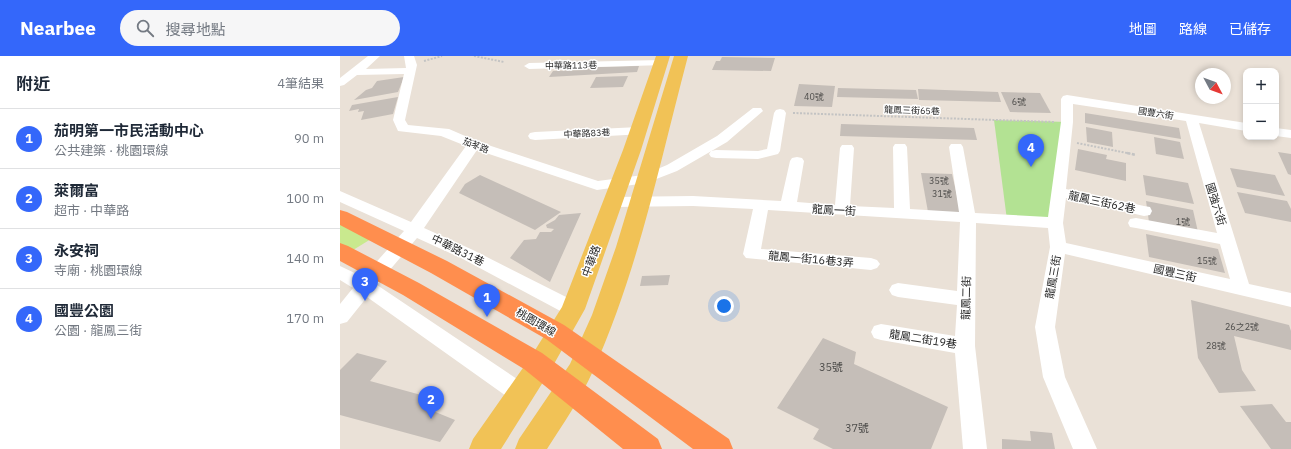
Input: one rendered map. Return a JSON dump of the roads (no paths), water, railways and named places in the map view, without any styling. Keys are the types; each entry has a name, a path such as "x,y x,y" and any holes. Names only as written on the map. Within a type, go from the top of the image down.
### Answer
{"highway":[{"name":"桃園環線","path":"340,217 439,266 555,332 718,449"},
{"path":"340,251 411,289 534,361 647,449"}],"main road":[{"path":"530,449 580,370 604,316 627,247 681,56"},
{"name":"中華路","path":"484,449 521,394 573,309 639,131 662,60"}],"street":[{"path":"340,83 375,56"},
{"name":"中華路113巷","path":"529,66 662,60"},
{"path":"355,72 410,64"},
{"name":"茄苳路","path":"410,64 399,120 403,128 444,132 474,145 617,192"},
{"name":"國豐六街","path":"1067,99 1243,127"},
{"name":"龍鳳三街","path":"1067,99 1067,122 1055,223 1058,247 1052,278 1046,327 1054,377 1085,449"},
{"path":"617,192 643,190 672,168 722,139 757,110"},
{"path":"716,154 758,155 773,151 780,113"},
{"name":"國強六街","path":"1191,118 1242,289"},
{"name":"中華路83巷","path":"535,136 639,131"},
{"path":"1279,132 1291,134"},
{"path":"340,317 414,230 474,145"},
{"path":"900,147 902,214"},
{"name":"龍鳳二街","path":"956,147 968,218 965,346 975,449"},
{"path":"842,210 847,148"},
{"path":"788,207 797,161"},
{"name":"龍鳳一街","path":"617,192 643,190 693,201 1055,223"},
{"name":"龍鳳三街62巷","path":"1059,192 1140,217 1227,240"},
{"name":"中華路31巷","path":"340,196 467,254 573,309"},
{"name":"龍鳳一街16巷3弄","path":"761,206 752,254 871,264"},
{"name":"國豐三街","path":"1058,247 1291,300"},
{"path":"340,272 365,286 521,394"},
{"path":"898,290 966,299"},
{"name":"龍鳳二街19巷","path":"880,332 965,346"}],"place":[{"name":"國豐公園","path":"1031,167"},
{"name":"永安祠","path":"365,301"},
{"name":"茄明第一市民活動中心","path":"487,317"},
{"name":"萊爾富","path":"431,419"}]}
